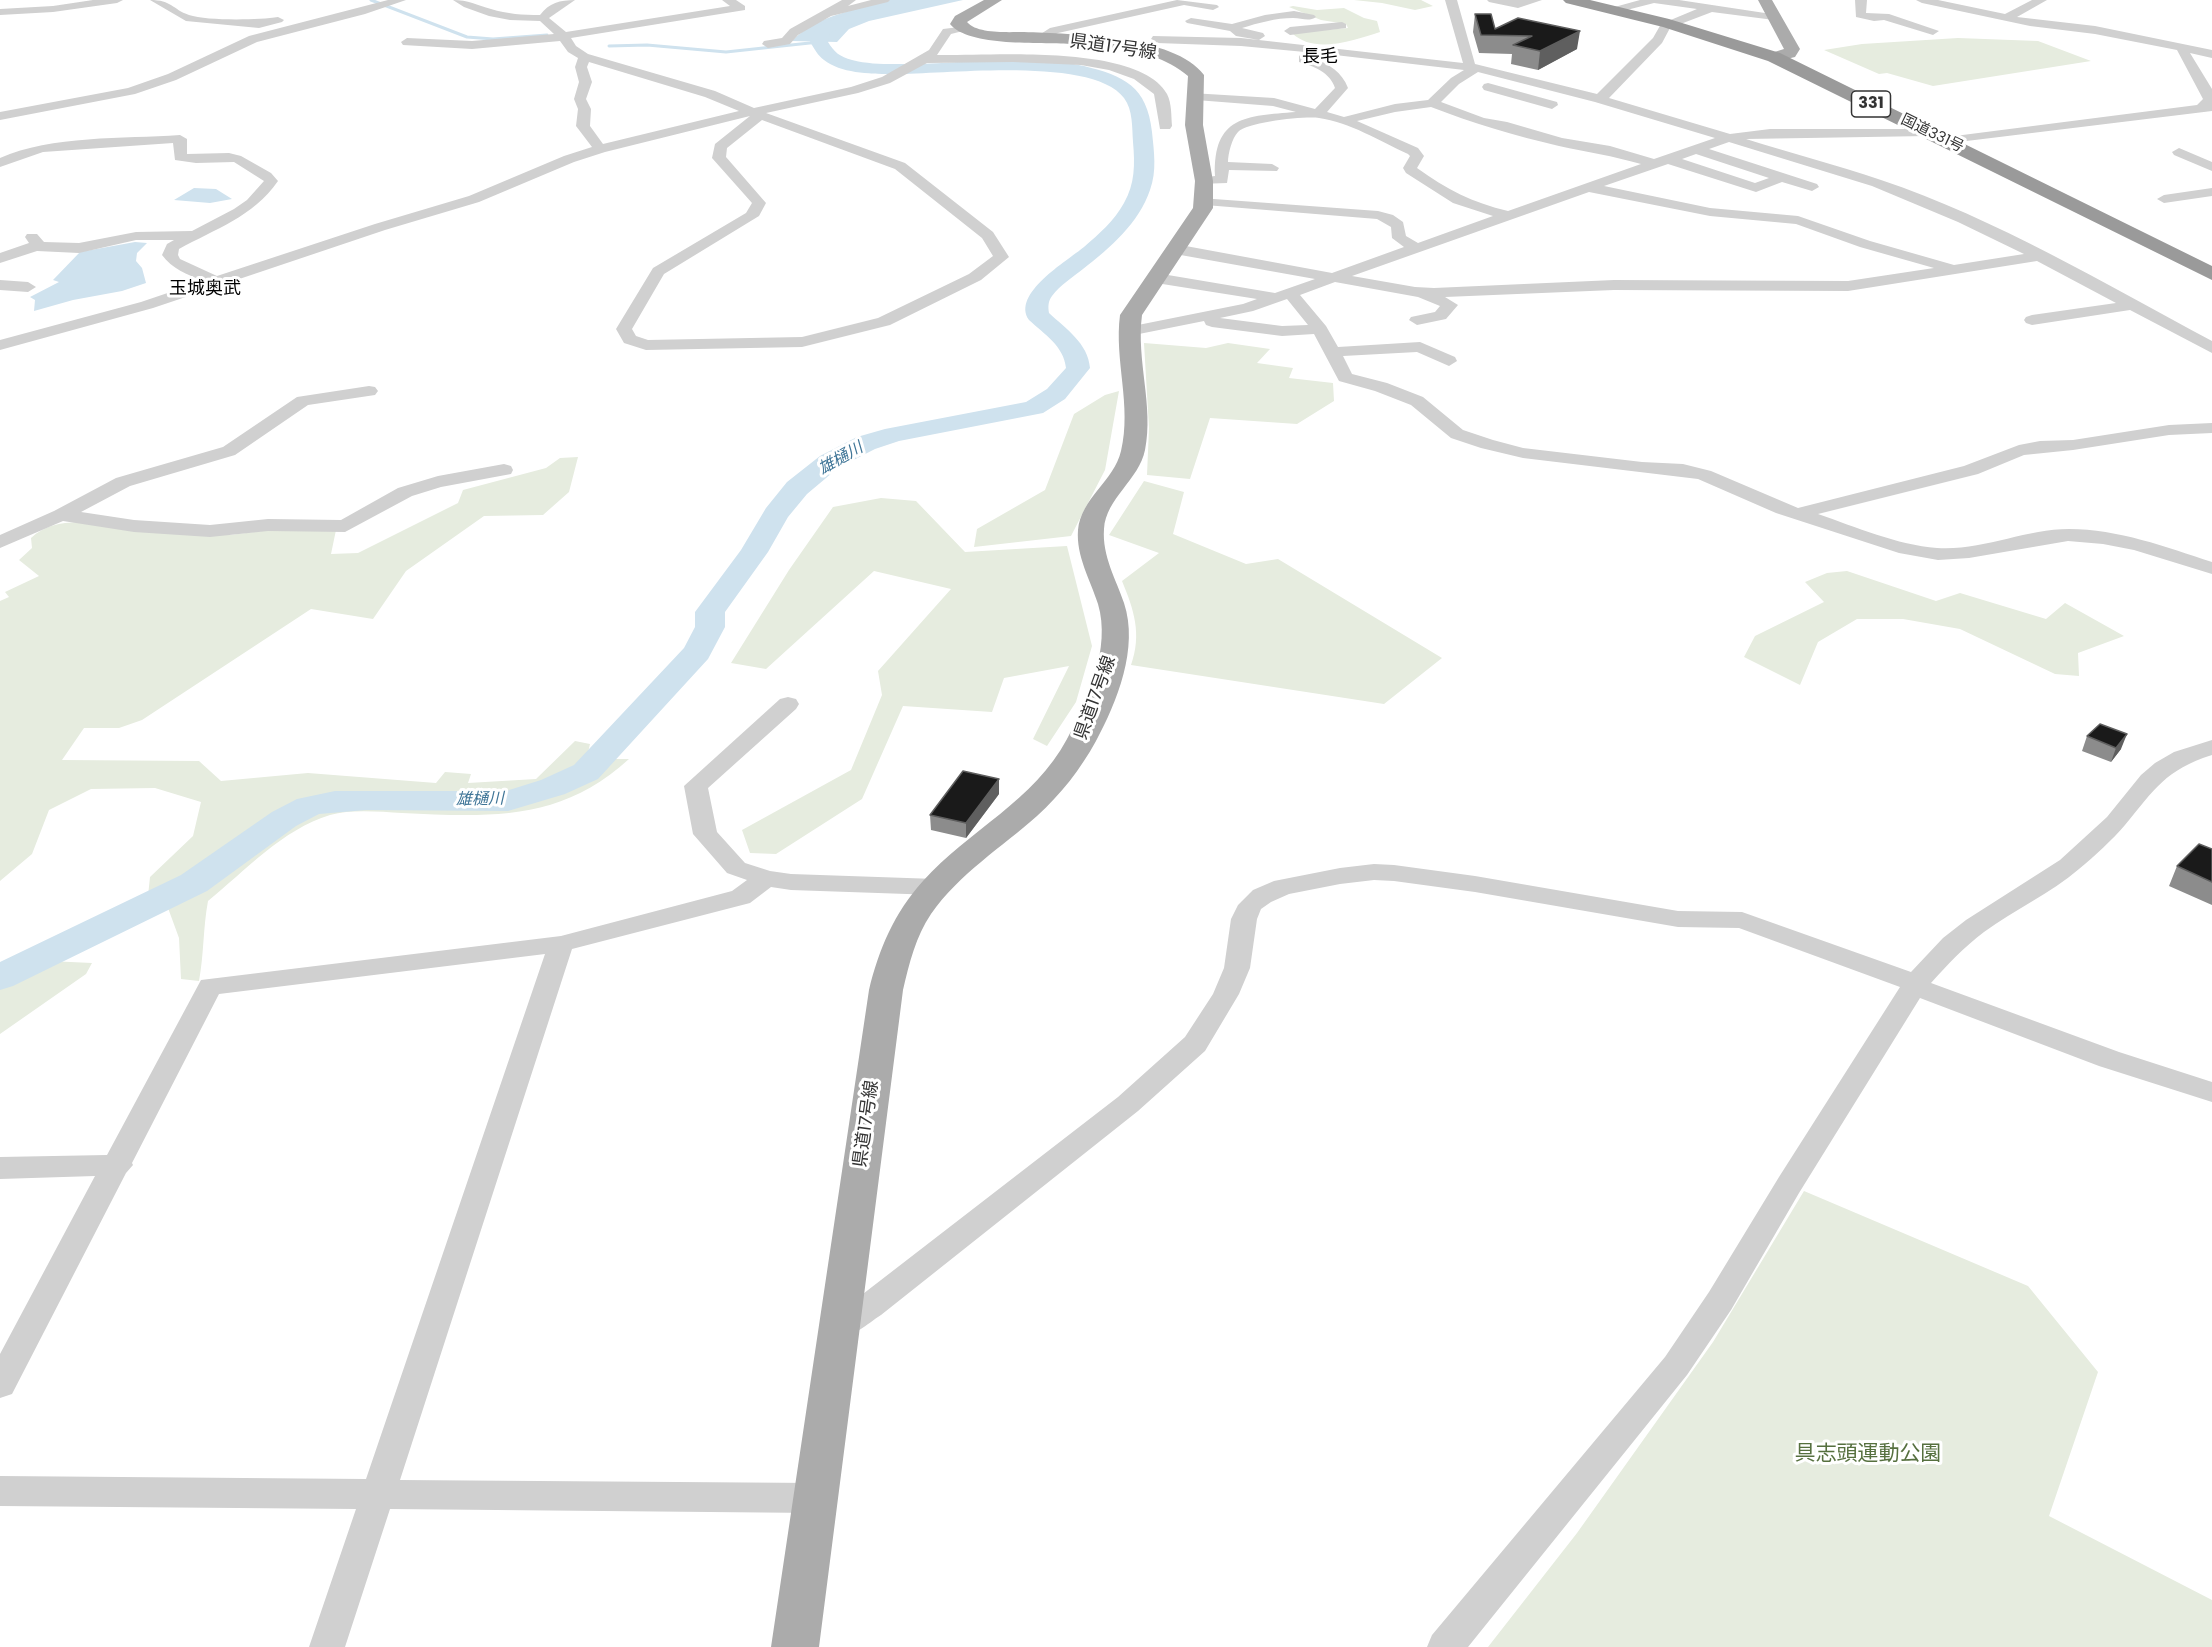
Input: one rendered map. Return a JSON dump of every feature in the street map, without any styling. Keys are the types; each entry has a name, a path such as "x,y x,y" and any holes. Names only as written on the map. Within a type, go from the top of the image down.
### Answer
{"highway":[{"name":"国道331号","path":"1571,0 1669,24 1774,57 2212,274"}],"main road":[{"path":"963,28 958,24 960,19 992,0"},
{"path":"1765,0 1792,52 1774,57"},
{"name":"県道17号線","path":"795,1647 838,1327 891,970 907,929 919,907 936,887 1033,802 1061,773 1085,737 1112,660 1116,634 1114,615 1091,552 1091,532 1097,511 1133,454 1135,431 1129,331 1131,315 1195,223 1210,183 1194,125 1196,75 1150,36 1103,43 976,33 963,28"}],"street":[{"path":"0,12 52,9 117,0"},
{"path":"156,0 186,18 259,24 398,1"},
{"path":"459,0 476,8 517,18 543,18 563,36 572,49 584,57 710,94 900,166 988,235 1001,257 975,277 884,322 802,342 646,345 630,339 624,328 658,271 752,216 759,202 719,158 718,153 720,147 756,113"},
{"path":"543,18 569,0"},
{"path":"407,42 472,45 563,36 741,8 728,0"},
{"path":"826,15 884,0"},
{"path":"1150,36 1191,21 1224,0"},
{"path":"1451,0 1473,67"},
{"path":"1493,0 1518,5 1536,0"},
{"path":"1615,10 1654,0 1774,16"},
{"path":"1861,0 1860,15 1874,18 1885,16 1933,31"},
{"path":"1922,0 2030,23 2095,30 2212,54"},
{"path":"2006,18 2041,0"},
{"path":"768,44 786,41 794,32 826,15 843,1"},
{"path":"1039,39 1054,30 1184,2 1213,7"},
{"path":"476,8 497,3"},
{"path":"0,116 131,91 172,77 253,39 371,5 382,12 334,29"},
{"path":"1106,7 1150,36 1241,42 1473,67 1600,99 1886,187 1997,234 2212,348"},
{"path":"1600,99 1659,40 1665,26 1709,9"},
{"path":"1234,28 1239,24 1259,19 1296,14 1310,17"},
{"path":"1068,15 1091,23"},
{"path":"1259,19 1286,31 1342,26"},
{"path":"1191,21 1234,28 1240,33 1262,37"},
{"path":"0,345 147,304 474,199 569,159 600,149 854,90 886,80 925,60 933,53 947,32 963,28"},
{"path":"1947,141 2207,107 2210,100 2208,92 2184,58 2182,48"},
{"path":"1210,183 1230,132 1239,125 1270,118 1318,114 1342,87 1324,66 1303,59 1318,50"},
{"path":"584,57 582,67 587,76 587,84 579,97 580,104 585,109 582,126 600,149"},
{"path":"925,60 1046,58 1114,68 1137,77 1159,91 1165,126"},
{"path":"1432,103 1473,67"},
{"path":"1455,81 1501,89 1552,105"},
{"path":"1253,99 1270,87"},
{"path":"1196,96 1275,102 1343,121 1413,152 1417,156 1411,170 1445,195 1467,206 1511,216"},
{"path":"1343,121 1395,108 1432,103 1481,122 1502,125 1561,142 1610,150 1654,164"},
{"path":"1129,331 1247,308 1330,277 1511,216 1723,138 1770,133 1928,132"},
{"path":"0,163 25,152 43,148 180,139 180,157 191,160 244,161 253,170 268,176 271,181 267,188 231,216 172,247 170,255 175,262 215,281"},
{"path":"1695,149 1812,186"},
{"path":"2179,152 2212,167"},
{"path":"1668,159 1756,188 1782,177"},
{"path":"1210,183 1272,168"},
{"path":"1210,183 1388,218 1398,225 1399,238 1407,245 1416,248"},
{"path":"1589,188 1710,212 1798,220 1865,244 1956,269"},
{"path":"2164,199 2212,192"},
{"path":"0,258 34,241 80,248 136,236 194,235"},
{"path":"1175,249 1421,292 1614,285 1839,287 2040,256"},
{"path":"1156,278 1282,295 1320,329 1345,377 1381,387 1417,401 1457,434 1523,453 1642,468 1683,470 1704,475 1783,509 1899,547 1938,554 1969,552 2068,535 2103,538 2138,545 2212,568"},
{"path":"0,285 28,287"},
{"path":"1417,320 1440,316 1450,305 1421,292"},
{"path":"2032,320 2133,305"},
{"path":"1196,318 1282,331 1320,329"},
{"path":"1333,352 1420,347 1449,361"},
{"path":"0,542 61,515 123,482 229,451 303,401 369,391"},
{"path":"1800,513 1971,470 2019,450 2040,446 2073,445 2169,430 2212,428"},
{"path":"61,515 134,526 210,531 268,525 345,525 405,492 438,482 504,470"},
{"path":"788,704 696,786 705,834 736,868 766,878 791,882 936,887"},
{"path":"1445,1647 1676,1366 1720,1301 1789,1185 1915,984 1953,944 1975,926 2069,865 2115,822 2149,780 2163,768 2212,747"},
{"path":"838,1327 870,1306 1128,1104 1195,1044 1227,994 1238,968 1244,919 1251,905 1262,896 1283,887 1340,876 1374,872 1394,873 1474,884 1678,919 1742,920 2109,1059 2212,1092"},
{"path":"0,1385 210,987 561,944 741,897 766,878"},
{"path":"327,1647 561,944"},
{"path":"0,1168 118,1165"},
{"path":"0,1491 816,1498"}],"green space":[{"path":"1354,0 1421,0 1433,6 1415,10"},
{"path":"1289,7 1317,10 1344,8 1364,18 1377,21 1380,32 1335,44 1301,40 1292,33 1348,28 1346,24 1321,20"},
{"path":"1958,38 2038,41 2091,61 1933,86 1887,73 1879,74 1824,50 1862,44"},
{"path":"1144,343 1206,348 1228,343 1270,349 1257,363 1293,368 1289,378 1333,383 1334,401 1297,424 1210,418 1190,479 1147,475 1149,428"},
{"path":"1119,391 1105,470 1071,536 974,547 977,529 1045,490 1074,414 1105,395"},
{"path":"578,457 569,492 543,515 484,516 406,571 373,619 311,609 142,720 119,728 84,728 62,760 199,761 221,781 308,773 436,783 445,772 471,774 468,783 536,779 575,741 590,744 586,761 548,792 572,789 614,759 629,759 603,780 577,795 550,805 522,811 464,815 357,811 330,815 313,821 280,840 208,901 199,981 181,979 179,938 168,908 148,896 150,877 193,836 201,802 155,788 91,789 49,810 32,854 0,881 0,601 9,597 5,592 39,576 19,560 32,548 31,538 36,534 53,526 78,522 228,532 230,535 278,529 336,530 331,554 358,553 458,503 463,490 546,468 560,458"},
{"path":"1144,481 1184,492 1173,534 1246,564 1278,559 1442,658 1384,704 1131,665 1136,643 1135,622 1122,581 1159,553 1109,535"},
{"path":"881,498 916,501 965,552 1067,546 1092,646 1076,702 1047,746 1033,739 1069,666 1004,678 992,712 903,706 862,799 776,854 750,853 742,830 851,770 882,695 878,671 951,589 874,571 766,669 731,663 789,570 833,507"},
{"path":"1847,571 1936,601 1960,593 2046,619 2065,603 2124,636 2078,653 2079,676 2055,674 1960,629 1903,619 1857,619 1818,642 1800,685 1744,657 1755,636 1824,602 1805,582 1827,573"},
{"path":"49,961 92,963 86,974 0,1034 0,976"},
{"name":"具志頭運動公園","path":"1804,1191 2028,1286 2098,1372 2049,1516 2212,1600 2212,1647 1488,1647 1577,1533 1713,1342"}],"water":[{"path":"890,0 963,0 869,21 849,29 837,42 792,41 802,32 825,19"},
{"path":"194,188 216,189 232,199 210,203 174,200"},
{"path":"135,242 147,243 137,253 136,261 142,268 146,283 122,291 73,300 34,311 35,300 30,297 59,282 53,280 80,252"}],"building":[{"path":"1475,14 1491,14 1495,29 1518,18 1580,31 1540,51 1513,45 1532,36 1481,35"},
{"path":"2100,724 2127,734 2116,748 2087,736"},
{"path":"963,771 999,779 966,823 930,815"},
{"path":"2199,844 2212,849 2212,882 2177,866"}],"waterway":[{"path":"371,0 467,37 493,39 547,35"},
{"name":"雄樋川","path":"0,977 194,883 284,819 309,806 335,801 366,800 508,801 553,787 586,772 697,652 710,627 710,612 754,552 776,514 797,488 829,462 866,443 894,434 1034,408 1056,394 1068,382 1078,368 1077,357 1071,346 1037,315 1037,303 1042,293 1050,285 1103,242 1125,218 1134,204 1145,170 1139,110 1131,95 1119,84 1111,79 1079,70 1033,66 916,69 861,67 830,57 819,42 823,30 858,16 932,0"},
{"path":"609,46 647,45 726,52 819,42"}],"district":[{"name":"長毛","path":"1320,57"},
{"name":"玉城奥武","path":"205,289"}]}
